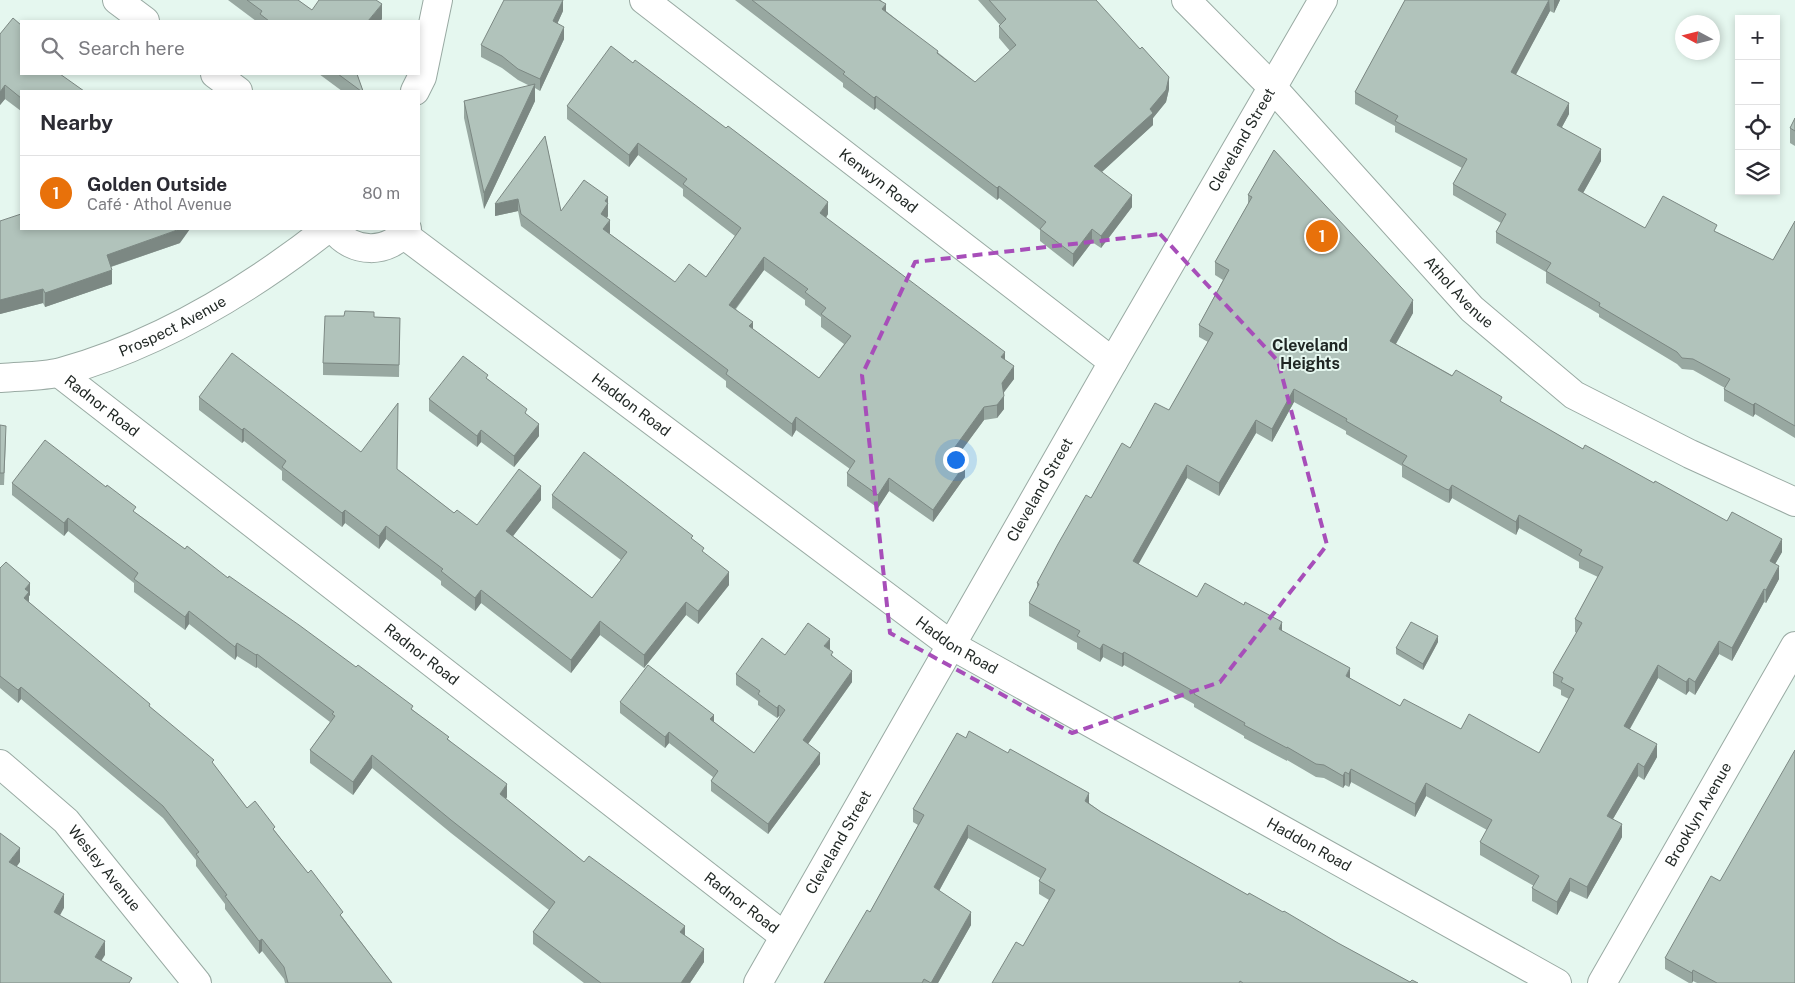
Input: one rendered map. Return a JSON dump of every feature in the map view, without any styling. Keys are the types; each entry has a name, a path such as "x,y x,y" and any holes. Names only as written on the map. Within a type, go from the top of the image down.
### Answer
{"street":[{"path":"117,0 144,20"},
{"path":"416,90 422,77 438,0"},
{"name":"Kenwyn Road","path":"644,0 1113,362"},
{"name":"Athol Avenue","path":"1186,0 1273,88 1472,309 1574,395 1690,454 1795,502"},
{"name":"Cleveland Street","path":"758,983 1113,362 1324,0"},
{"path":"216,75 237,90"},
{"name":"Prospect Avenue","path":"0,378 59,373 128,349 170,331 298,252 326,230"},
{"path":"335,230 348,243 371,249 383,247 394,242 405,232"},
{"name":"Haddon Road","path":"405,232 951,645 1557,983"},
{"name":"Radnor Road","path":"59,373 784,936"},
{"name":"Brooklyn Avenue","path":"1602,983 1795,646"},
{"name":"Wesley Avenue","path":"0,764 66,821 197,983"}],"highlighted area":[{"path":"1160,234 1278,361 1327,545 1220,682 1072,733 890,633 862,375 915,262"}],"building":[{"path":"247,0 298,0 312,10 319,0 376,0 382,4 369,20 268,20 260,14 262,11"},
{"path":"504,0 563,0 553,21 564,27 540,79 518,69 502,56 481,45"},
{"path":"752,0 879,0 886,4 882,9 938,51 937,53 975,82 1016,45 999,26 1006,19 989,0 1096,0 1140,49 1142,47 1169,77 1166,90 1150,109 1153,113 1094,166 1132,195 1101,236 1092,229 1073,254 1040,229 1046,222 999,186 997,188 876,96 874,98 843,74 845,72"},
{"path":"1405,0 1549,0 1511,72 1569,103 1557,125 1601,149 1578,190 1645,228 1663,196 1717,225 1714,231 1773,260 1795,221 1795,426 1755,403 1753,405 1724,389 1730,379 1693,359 1682,358 1677,352 1599,306 1600,303 1546,271 1551,263 1496,232 1506,214 1453,184 1467,159 1395,121 1398,116 1355,92"},
{"path":"13,18 20,24 20,75 61,75 83,90 20,90 20,97 5,85 0,92 0,34"},
{"path":"611,46 633,63 635,60 726,128 728,126 828,202 820,213 1005,352 1001,357 1014,366 1002,383 1004,396 997,405 984,407 950,454 965,464 933,510 889,478 878,495 847,473 855,461 796,417 792,424 726,374 728,370 521,214 518,199 495,204 545,136 561,211 584,180 608,197 605,201 608,203 601,214 610,220 603,229 675,282 689,264 706,277 741,228 683,184 687,179 638,143 629,155 567,106","holes":["764,257 808,289 805,292 826,308 821,314 851,336 819,378 749,326 753,322 729,305"]},
{"path":"339,75 357,75 363,90 360,90"},
{"path":"535,84 484,193 464,101"},
{"path":"1795,118 1795,131 1790,128"},
{"path":"1274,150 1413,300 1390,341 1452,376 1456,370 1502,397 1500,401 1583,449 1585,445 1727,521 1732,512 1782,539 1770,561 1779,566 1766,590 1764,589 1732,648 1719,641 1695,682 1689,678 1686,682 1658,665 1624,726 1657,744 1644,767 1638,763 1607,816 1622,824 1587,887 1570,878 1557,902 1532,888 1539,876 1480,842 1492,820 1426,783 1415,804 1351,769 1349,774 1345,772 1343,776 1324,765 1316,764 1244,725 1245,723 1194,694 1195,692 1124,652 1122,654 1103,644 1100,649 1077,636 1080,631 1029,603 1039,584 1037,583 1086,495 1091,498 1122,443 1130,448 1155,403 1169,410 1213,333 1199,325 1229,270 1215,262 1252,197 1248,195","holes":["1294,389 1347,419 1346,421 1407,456 1402,464 1446,489 1449,490 1452,485 1516,522 1519,515 1582,550 1579,555 1603,567 1575,619 1582,623 1553,673 1563,678 1561,682 1574,689 1539,753 1469,714 1461,729 1404,699 1400,706 1346,676 1350,668 1279,629 1282,622 1245,602 1244,605 1205,583 1197,597 1133,561 1187,465 1219,483 1256,420 1272,429"]},
{"path":"20,214 20,230 177,230 107,255 112,270 45,293 43,289 0,300 0,221"},
{"path":"345,311 374,312 374,317 400,318 399,365 323,363 325,316 344,316"},
{"path":"232,353 361,452 398,403 397,469 454,513 457,510 477,525 519,469 541,486 506,531 592,598 627,552 552,495 584,452 693,536 691,538 704,548 702,551 729,572 698,611 686,602 644,655 600,621 571,660 481,590 475,598 441,571 443,569 386,526 379,536 345,510 342,513 282,467 286,461 244,428 242,430 199,397"},
{"path":"463,356 488,375 486,378 527,409 525,413 539,424 514,456 481,430 477,436 429,399"},
{"path":"0,425 6,426 4,473 0,473"},
{"path":"45,440 106,487 107,485 136,507 133,511 185,549 187,546 228,578 229,576 356,667 358,665 413,706 411,709 449,737 447,739 507,784 500,794 584,862 589,856 685,926 680,932 704,949 681,983 601,983 533,932 555,902 372,755 353,782 310,750 335,716 332,714 334,712 257,654 237,643 235,647 189,611 185,617 134,579 138,573 68,518 64,523 12,483"},
{"path":"6,562 30,583 25,589 29,592 24,598 214,760 212,762 247,808 255,801 275,827 273,829 308,873 311,870 343,912 340,915 392,983 288,983 284,967 262,939 259,941 225,896 227,895 196,854 199,852 163,806 21,687 18,690 0,676 0,568"},
{"path":"1411,622 1438,636 1423,664 1396,648"},
{"path":"808,623 830,639 824,646 833,652 831,655 852,671 803,740 820,753 768,824 711,781 718,771 669,732 665,737 620,702 648,665 714,715 710,719 754,753 785,710 779,705 777,708 758,694 760,691 736,674 762,638 785,655"},
{"path":"969,731 1008,753 1010,749 1089,793 1085,801 1101,812 1248,895 1249,893 1284,911 1410,982 1412,980 1418,983 1243,983 1240,981 1239,983 992,983 1016,942 1023,946 1055,890 1039,881 1046,869 968,825 934,887 971,912 931,983 924,979 922,983 824,983 867,910 870,912 924,815 913,809 957,733 966,738"},
{"path":"1795,750 1795,983 1717,983 1693,970 1692,973 1665,958 1711,876 1720,881"},
{"path":"0,833 20,848 9,862 64,894 54,912 105,941 95,957 132,978 129,983 0,983"}],"place":[{"name":"Golden Outside","path":"1322,236"}],"district":[{"name":"Cleveland Heights","path":"1310,354"}]}
